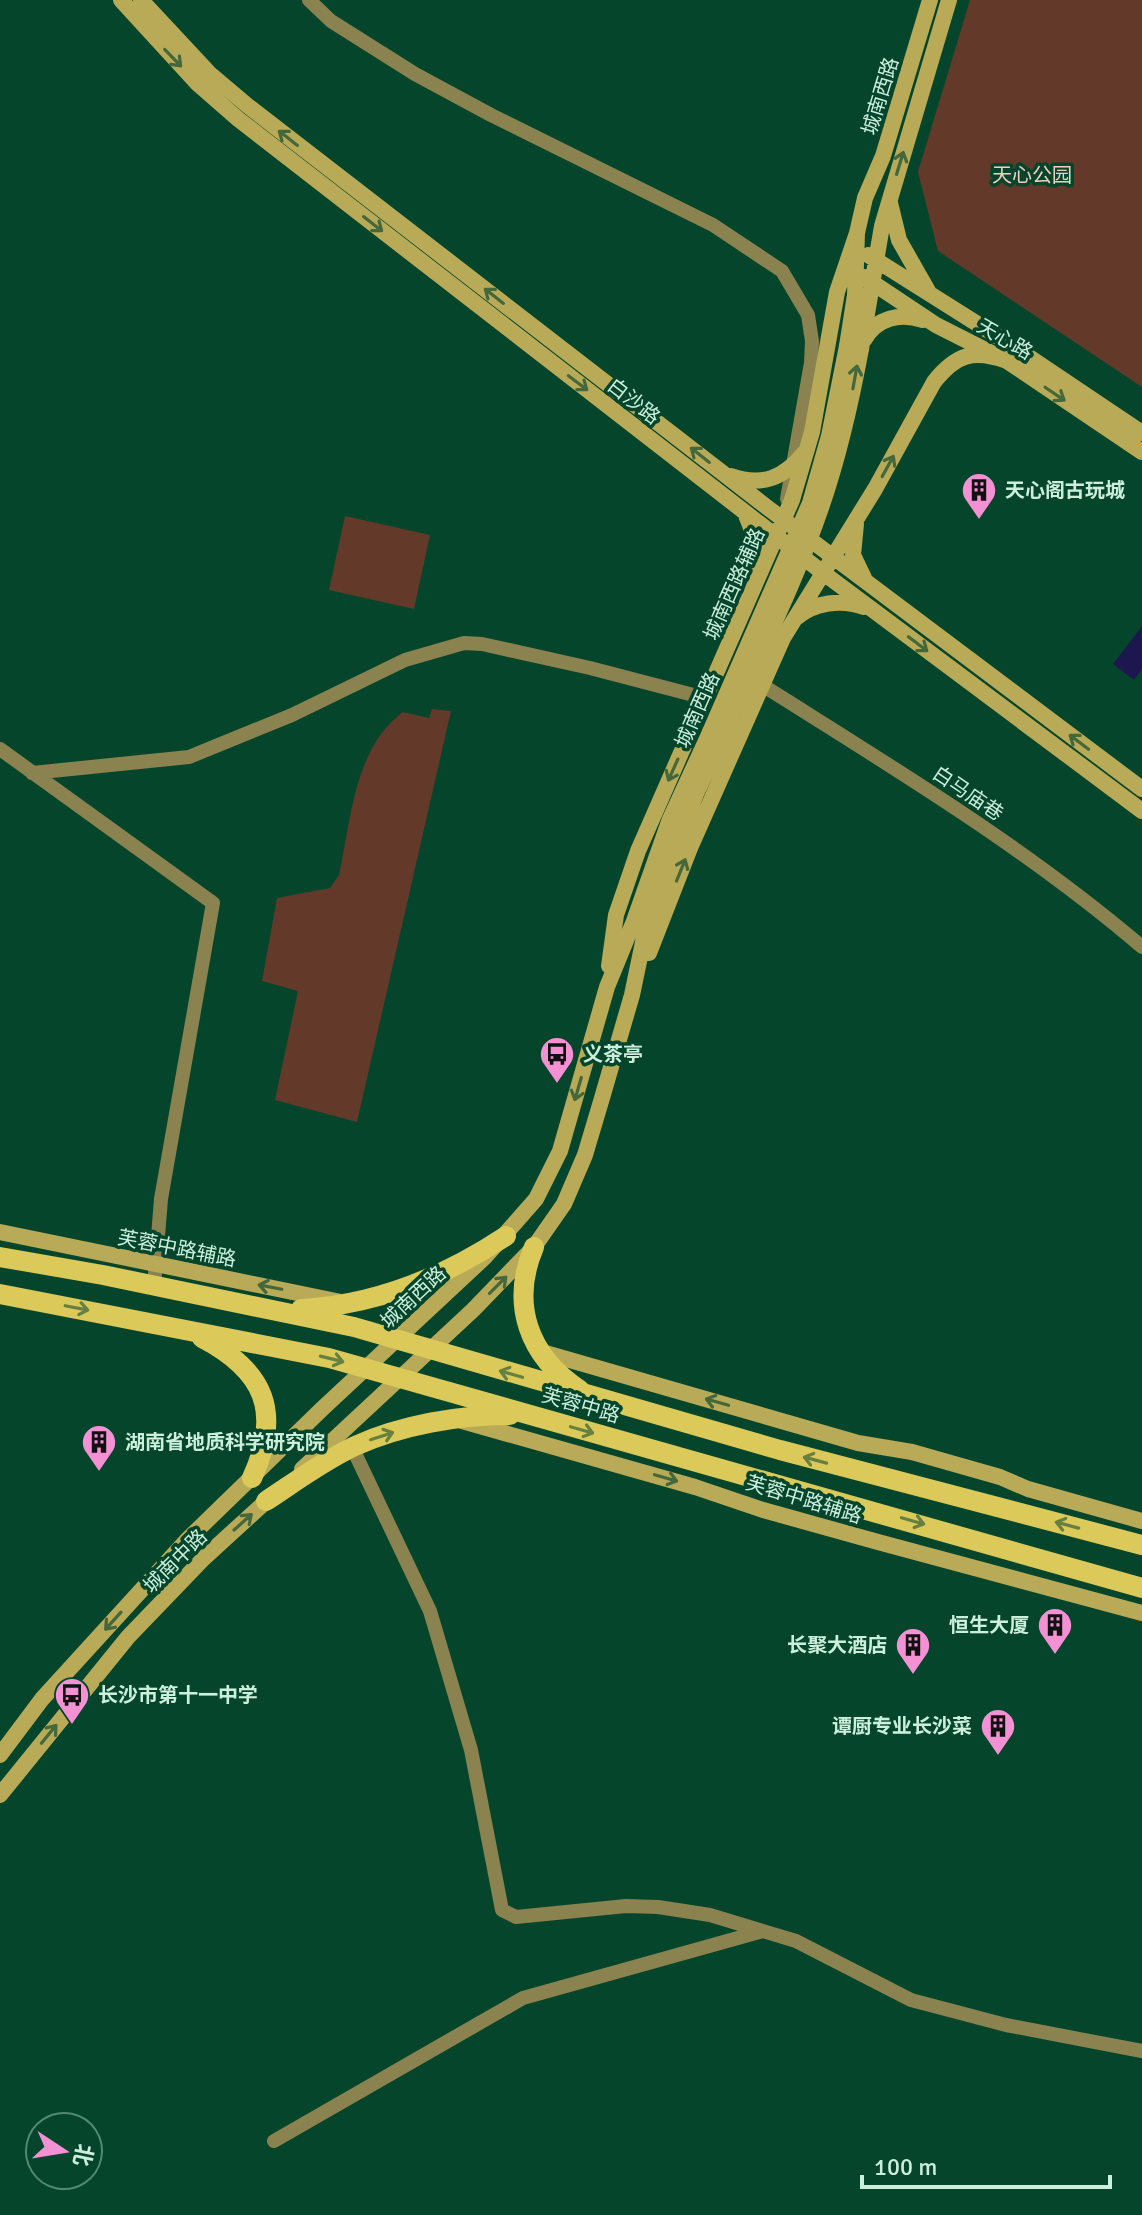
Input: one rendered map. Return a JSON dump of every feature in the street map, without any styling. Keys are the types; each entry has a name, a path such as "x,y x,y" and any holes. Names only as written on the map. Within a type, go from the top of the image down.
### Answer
{"main road":[{"name":"白沙路","path":"121,0 198,84 238,119 822,572 1142,811"},
{"name":"白沙路","path":"141,0 209,73 248,106 722,473 1142,789"},
{"name":"城南西路","path":"855,242 865,198 883,156 930,0"},
{"name":"城南西路","path":"854,347 890,196 949,0"},
{"path":"890,196 899,240 915,272 934,298"},
{"name":"天心路","path":"855,242 875,260 1014,347 1142,433"},
{"name":"城南西路辅路","path":"607,987 616,915 652,817 777,537 802,472 837,292 851,269 855,242"},
{"name":"城南西路","path":"366,1368 506,1236 536,1199 560,1151 607,987 670,819 716,735 806,548 821,508 842,441 854,347 855,295 851,269"},
{"name":"天心路","path":"851,269 936,325 1007,361 1142,452"},
{"path":"854,347 870,330 886,320 908,316 936,325"},
{"path":"632,995 690,848 792,622 945,368 958,359 981,354 1007,361"},
{"path":"722,473 748,481 773,479 791,468 810,440"},
{"path":"743,511 757,543 757,581"},
{"path":"860,512 855,526 853,555 867,583"},
{"path":"792,622 814,606 859,605 873,610"},
{"name":"城南西路","path":"402,1378 534,1247 564,1204 575,1179 632,995 647,923 716,735"},
{"name":"芙蓉中路辅路","path":"0,1232 155,1275 346,1303"},
{"path":"277,1310 346,1303 430,1280 506,1236"},
{"path":"534,1247 525,1269 522,1304 525,1323 542,1352 572,1384 590,1396"},
{"name":"芙蓉中路","path":"0,1257 155,1275 396,1340 794,1454 1142,1545"},
{"name":"芙蓉中路","path":"0,1294 329,1358 879,1511 1142,1588"},
{"path":"177,1328 203,1339 238,1362 253,1376 263,1395 267,1412 266,1439 252,1478"},
{"path":"542,1352 858,1443 912,1452 985,1472 1028,1489 1142,1521"},
{"name":"城南中路","path":"0,1755 42,1699 188,1539 366,1368"},
{"name":"城南中路","path":"0,1795 128,1637 204,1558 402,1378"},
{"path":"266,1501 352,1447 385,1434 456,1419 529,1415"},
{"name":"芙蓉中路辅路","path":"456,1419 719,1494 763,1510 1142,1613"}],"street":[{"path":"309,0 331,21 415,74 713,225 782,271 808,315 812,341 811,363 784,520"},
{"path":"32,773 189,757 292,715 405,660 464,643 482,644 590,668 705,698"},
{"name":"白马庙巷","path":"762,685 946,801 1063,884 1142,947"},
{"path":"0,749 213,903 161,1199 155,1275"},
{"path":"352,1447 430,1611 471,1750 502,1910 516,1917 626,1906 658,1907 710,1915 796,1941 911,2000 1006,2025 1142,2051"},
{"path":"274,2141 523,1998 763,1931"}],"green space":[{"name":"天心公园","path":"970,0 1142,0 1142,387 938,251 918,172"},
{"path":"345,516 430,535 414,609 329,590"},
{"path":"432,709 451,711 357,1122 275,1100 298,991 262,981 277,898 330,888 339,875 357,786 374,745 403,712 429,718"}],"shaded area":[{"path":"1142,626 1142,669 1134,680 1113,664"}],"place":[{"name":"天心阁古玩城","path":"979,521"},
{"name":"义茶亭","path":"557,1085"},
{"name":"湖南省地质科学研究院","path":"99,1473"},
{"name":"恒生大厦","path":"1055,1656"},
{"name":"长聚大酒店","path":"913,1676"},
{"name":"长沙市第十一中学","path":"72,1726"},
{"name":"谭厨专业长沙菜","path":"998,1757"}]}
